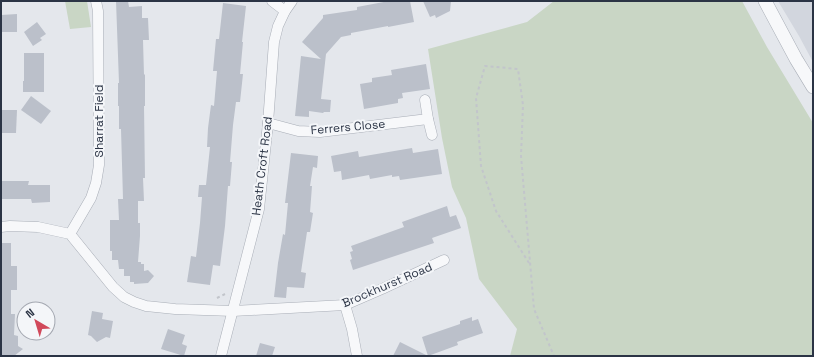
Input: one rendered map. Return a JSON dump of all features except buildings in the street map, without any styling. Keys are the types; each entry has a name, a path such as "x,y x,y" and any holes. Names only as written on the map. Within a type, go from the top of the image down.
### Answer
{"street":[{"name":"Sharrat Field","path":"70,234 91,198 96,183 99,165 98,11 96,1"},
{"path":"272,1 285,11"},
{"name":"Heath Croft Road","path":"221,356 259,210 268,124 274,42 278,26 285,11 292,1"},
{"path":"765,1 813,87"},
{"path":"425,100 432,135"},
{"name":"Ferrers Close","path":"268,124 298,131 320,132 428,119"},
{"path":"1,227 38,227 70,234"},
{"name":"Brockhurst Road","path":"70,234 113,287 124,297 146,306 175,309 233,311 345,305 444,260"},
{"path":"345,305 352,329 357,356"}],"path":[{"path":"530,263 496,211 481,166 476,98 485,66 518,69 523,105 521,156 534,309 554,356"},
{"path":"216,299 227,293"}],"shaded area":[{"path":"778,1 813,1 813,62 799,36"}],"green space":[{"path":"65,1 87,1 91,27 70,29"},
{"path":"554,1 742,1 767,47 813,123 813,356 510,356 517,329 479,279 466,218 452,187 442,138 428,49 527,22"}]}
